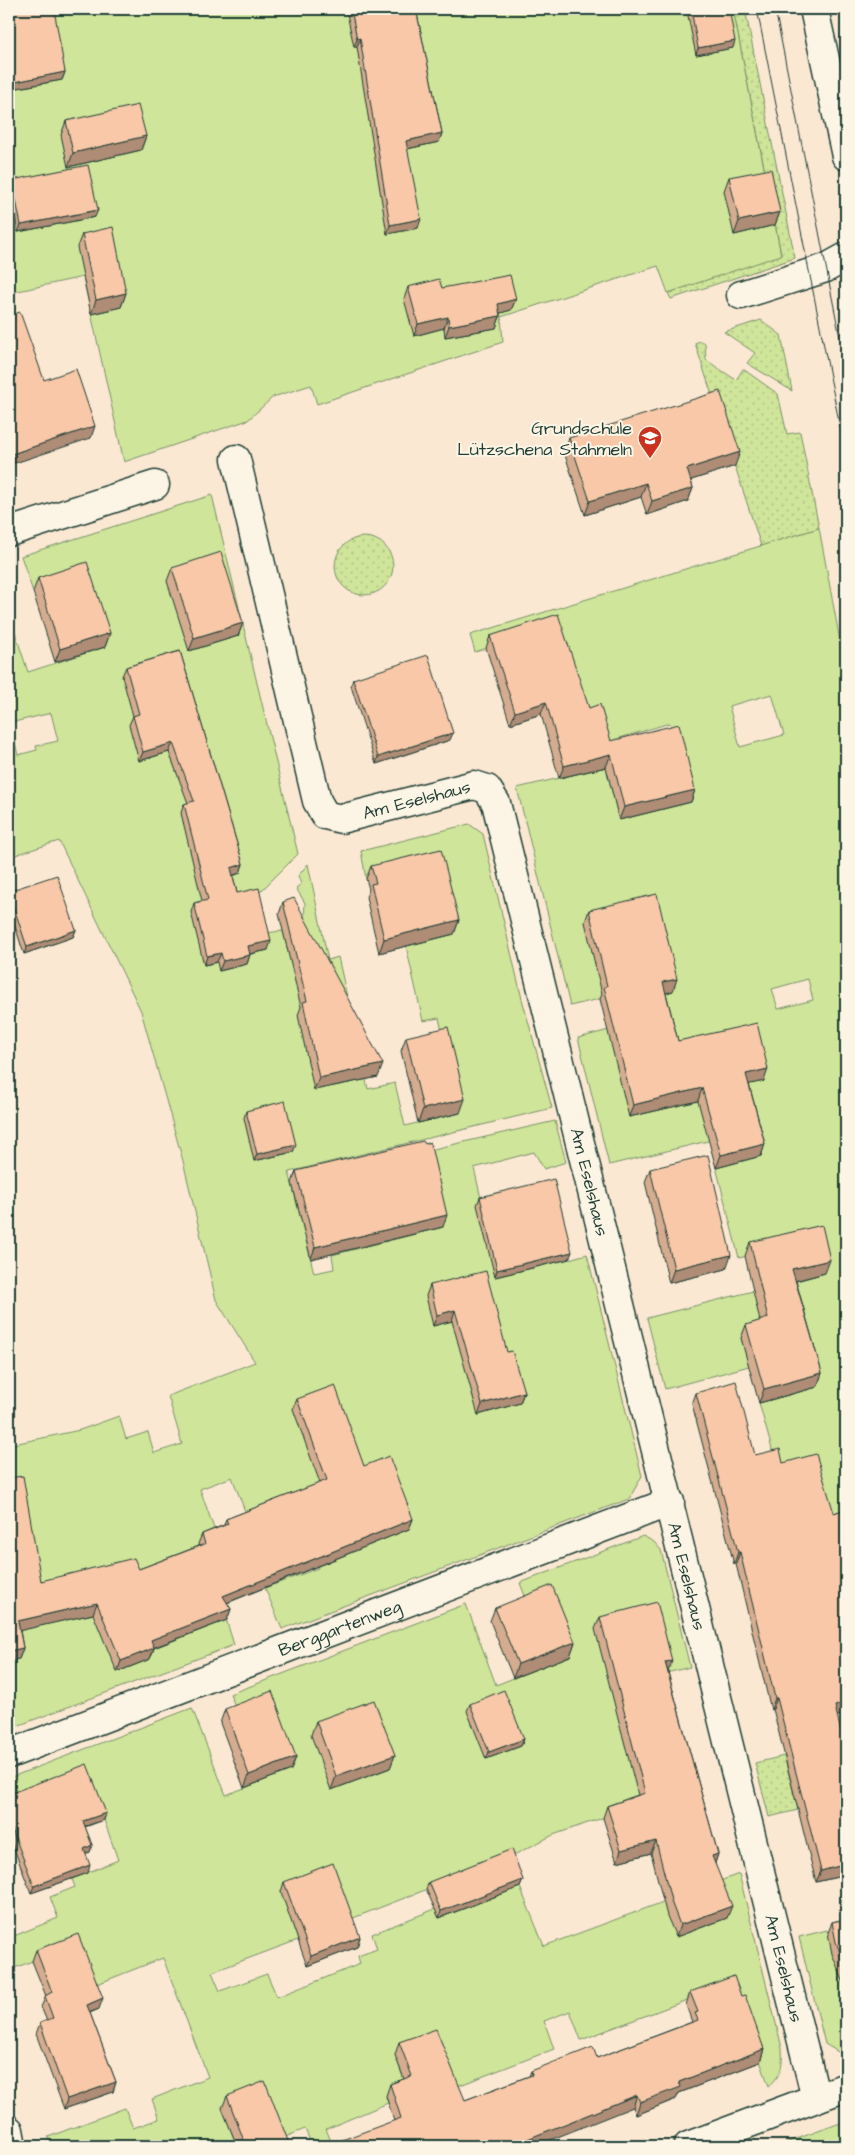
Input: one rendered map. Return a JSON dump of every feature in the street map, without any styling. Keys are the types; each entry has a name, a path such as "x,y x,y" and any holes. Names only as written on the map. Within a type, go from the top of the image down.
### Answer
{"street":[{"path":"814,9 846,156"},
{"path":"741,295 826,268 846,257"},
{"name":"Am Eselshaus","path":"236,459 317,801 325,816 341,819 474,784 487,789 496,803 816,2098"},
{"path":"9,532 155,485"},
{"name":"Berggartenweg","path":"9,1754 670,1502"},
{"path":"688,2146 846,2086"},
{"path":"9,2130 12,2146"}],"green space":[{"path":"9,9 733,9 781,255 668,293 658,266 501,317 503,342 317,404 311,385 273,397 248,420 124,462 83,277 9,293"},
{"path":"733,9 745,9 795,258 671,299 668,293 781,254"},
{"path":"761,320 781,335 792,391 747,363 755,353 724,332"},
{"path":"700,341 705,343 706,360 736,380 743,369 778,394 787,434 800,432 819,528 761,546 695,343"},
{"path":"212,495 298,854 255,897 204,965 268,950 264,933 283,931 291,964 304,920 305,903 296,888 301,884 298,876 308,864 328,960 338,957 368,1089 395,1083 405,1126 460,1112 439,1018 423,1021 406,946 454,934 436,863 366,879 361,851 469,824 483,834 522,999 552,1108 289,1172 314,1273 334,1269 332,1255 443,1227 425,1151 555,1121 566,1162 544,1169 534,1152 474,1168 482,1203 569,1259 587,1254 642,1476 629,1499 282,1629 265,1588 318,1568 293,1503 248,1519 232,1477 200,1489 217,1537 226,1619 234,1645 9,1729 9,1445 80,1430 119,1416 126,1439 148,1432 154,1453 182,1444 168,1396 255,1362 216,1300 183,1161 141,1011 59,841 9,857 9,614 28,672 105,647 33,592 21,556","holes":["51,713 58,741 36,746 37,750 18,755 10,723","135,724 209,769 179,778 169,752 130,725"]},
{"path":"819,528 846,673 846,1520 830,1524 779,1474 759,1403 817,1387 741,1338 749,1366 665,1389 647,1318 824,1273 817,1239 739,1258 716,1167 753,1130 609,1165 578,1038 644,1021 603,998 570,1006 517,788 606,767 619,820 674,737 670,723 603,743 578,702 554,627 475,652 470,635","holes":["772,694 784,735 740,747 729,706","808,979 813,1000 778,1009 772,989"]},
{"path":"358,537 370,537 385,545 393,560 393,572 385,587 370,595 358,595 343,587 335,572 335,560 343,545"},
{"path":"643,1536 654,1542 661,1550 690,1667 611,1687 638,1793 643,1804 553,1835 510,1857 348,1920 281,1891 298,1940 212,1972 220,1991 267,1974 277,1997 360,1964 358,1956 377,1949 372,1934 435,1909 439,1918 520,1887 544,1946 739,1874 782,2048 781,2069 777,2078 769,2086 732,1983 581,2040 570,2011 544,2021 554,2049 450,2089 395,2055 407,2088 386,2096 388,2103 326,2129 333,2146 312,2146 305,2129 278,2140 222,2108 237,2146 50,2146 48,2137 125,2108 133,2128 159,2119 152,2099 208,2077 163,1958 92,1986 74,1945 12,1969 9,1938 58,1918 50,1897 75,1887 72,1879 118,1860 104,1820 9,1800 9,1778 192,1708 226,1795 291,1770 239,1716 230,1694 466,1604 496,1685 569,1656 529,1606 520,1583"},
{"path":"784,1756 798,1810 769,1817 755,1763"},
{"path":"827,1930 846,1988 845,2056 825,2044 799,1937"},
{"path":"846,2121 846,2146 777,2146"}],"building":[{"path":"9,9 54,9 65,72 15,82 9,46"},
{"path":"351,9 416,9 442,133 406,141 421,219 390,225 360,38 357,39"},
{"path":"691,9 729,9 735,41 698,48"},
{"path":"138,105 146,136 73,153 66,121"},
{"path":"88,165 98,210 21,225 12,180"},
{"path":"771,169 780,212 739,221 729,177"},
{"path":"113,227 126,293 96,300 82,234"},
{"path":"510,275 516,299 498,304 500,316 449,326 448,317 418,324 408,287 439,279 442,288"},
{"path":"20,312 44,380 76,369 95,426 9,455 9,316"},
{"name":"Grundschule Lützschena Stahmeln","path":"720,391 740,452 687,469 693,488 652,501 646,483 590,501 569,438"},
{"path":"221,552 243,623 194,638 172,568"},
{"path":"87,562 110,633 60,649 38,578"},
{"path":"558,614 589,708 600,704 611,741 679,724 695,790 624,807 611,754 564,766 546,702 515,712 490,636"},
{"path":"180,651 243,864 231,868 237,893 259,888 271,941 248,946 250,955 223,961 221,953 207,956 194,903 208,900 184,804 194,801 173,743 143,752 133,716 139,714 126,667"},
{"path":"428,655 453,733 378,757 353,679"},
{"path":"441,849 459,920 384,939 371,884 376,883 371,866"},
{"path":"57,875 76,930 27,947 9,891"},
{"path":"657,894 677,979 663,982 678,1041 757,1023 768,1069 746,1074 765,1144 721,1155 702,1088 633,1105 604,987 607,986 589,910"},
{"path":"294,898 383,1064 319,1078 303,1002 307,1001 283,902"},
{"path":"448,1027 465,1099 423,1109 406,1037"},
{"path":"285,1101 296,1145 257,1154 246,1111"},
{"path":"423,1141 425,1144 430,1142 447,1215 315,1247 296,1171"},
{"path":"708,1155 731,1255 674,1269 650,1169"},
{"path":"554,1179 572,1252 497,1270 480,1197"},
{"path":"822,1225 830,1260 792,1269 822,1373 764,1389 746,1325 768,1318 750,1242"},
{"path":"486,1271 507,1352 512,1351 524,1392 482,1404 455,1310 437,1315 430,1285"},
{"path":"736,1381 755,1455 780,1449 783,1463 816,1454 834,1513 846,1509 846,1703 835,1706 846,1754 846,1864 821,1871 777,1698 775,1698 740,1552 738,1552 696,1393"},
{"path":"335,1385 364,1466 389,1456 413,1519 223,1596 231,1609 151,1640 154,1648 121,1661 97,1603 18,1621 23,1648 9,1651 9,1478 23,1476 41,1581 134,1558 139,1569 205,1544 202,1534 228,1524 226,1519 327,1480 297,1399"},
{"path":"552,1585 575,1642 518,1664 495,1608"},
{"path":"657,1602 672,1661 665,1662 718,1854 712,1856 732,1906 680,1925 672,1904 656,1841 621,1850 607,1806 645,1793 600,1617"},
{"path":"504,1690 524,1739 489,1752 470,1704"},
{"path":"272,1691 296,1757 249,1775 225,1709"},
{"path":"374,1700 395,1755 336,1776 316,1721"},
{"path":"87,1764 106,1813 83,1821 92,1845 84,1849 90,1865 34,1886 9,1822 9,1794"},
{"path":"512,1849 523,1880 441,1911 429,1882"},
{"path":"333,1863 360,1937 311,1956 284,1882"},
{"path":"846,1919 846,1967 836,1942 832,1922"},
{"path":"78,1934 103,1998 87,2005 116,2082 67,2099 40,2023 53,2018 45,1996 52,1992 36,1950"},
{"path":"734,1976 741,1996 745,1995 764,2049 679,2082 681,2087 640,2102 637,2095 510,2146 326,2146 401,2118 390,2084 412,2076 399,2042 436,2029 465,2100 532,2075 531,2071 593,2047 597,2058 698,2020 695,2013 698,2012 690,1992"},
{"path":"265,2081 290,2146 246,2146 227,2096"}],"tram line":[{"path":"757,9 846,457"},
{"path":"775,9 846,368"}],"place":[{"name":"Grundschule Lützschena Stahmeln","path":"650,459"}]}
